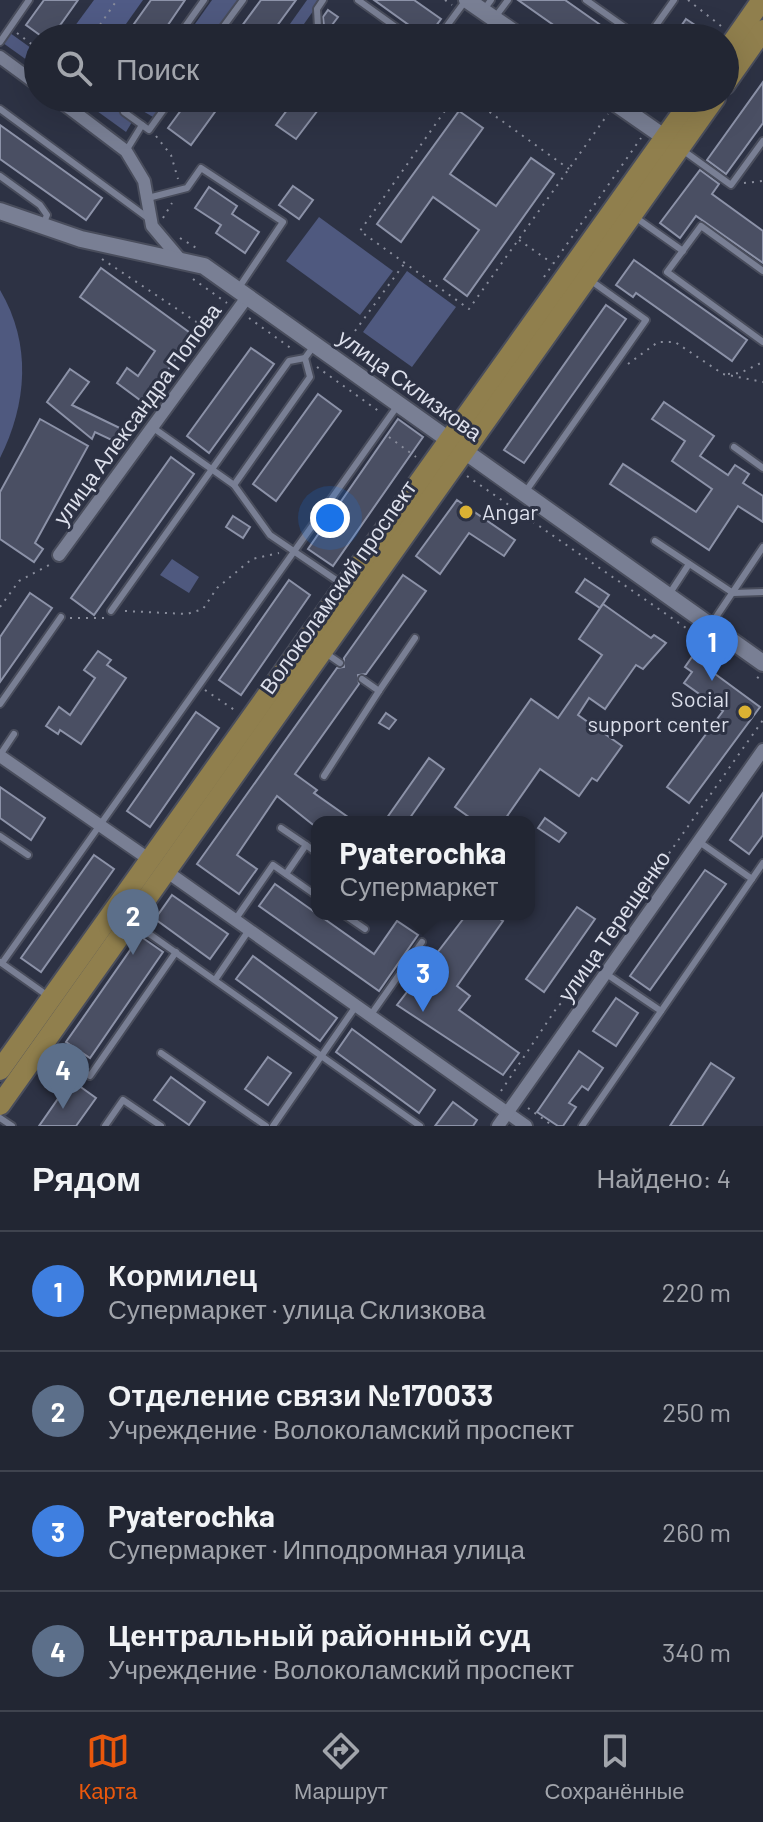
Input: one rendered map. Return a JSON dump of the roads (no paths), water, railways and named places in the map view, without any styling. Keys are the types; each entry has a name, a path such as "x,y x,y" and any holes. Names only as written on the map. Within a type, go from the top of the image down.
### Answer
{"main road":[{"path":"739,33 762,0"},
{"path":"739,64 763,30"},
{"name":"Волоколамский проспект","path":"0,1105 131,920 158,866 345,586 588,278 632,215 686,112"},
{"name":"Волоколамский проспект","path":"0,1070 51,998 158,866 322,651 456,446 672,143 702,112"}],"street":[{"path":"466,0 489,10 506,24"},
{"path":"0,57 24,75"},
{"path":"74,112 126,151 140,173 148,198 151,224 179,258"},
{"path":"618,112 672,143"},
{"name":"улица Склизкова","path":"0,211 81,239 179,258 204,266 710,626 757,668"},
{"name":"улица Александра Попова","path":"59,555 218,336 243,293"},
{"name":"улица Терещенко","path":"498,1126 763,750"},
{"path":"0,756 526,1126"}],"lane":[{"path":"0,42 29,0"},
{"path":"187,24 204,0"},
{"path":"225,24 243,0"},
{"path":"318,24 317,9 323,0"},
{"path":"358,0 391,24"},
{"path":"448,24 466,0"},
{"path":"489,10 508,0"},
{"path":"586,0 620,24"},
{"path":"657,24 674,0"},
{"path":"0,109 151,224"},
{"path":"124,112 149,130 162,112"},
{"path":"126,151 142,125"},
{"path":"672,143 731,185 763,141"},
{"path":"148,198 187,188 201,168 283,222 243,293"},
{"path":"0,176 40,205 47,215 43,226"},
{"path":"632,215 683,251"},
{"path":"763,271 701,226 667,272 763,342"},
{"path":"524,494 646,320 588,278"},
{"path":"111,611 289,361 305,358 316,344"},
{"path":"234,485 310,377 305,358"},
{"path":"51,998 1,962 399,403"},
{"path":"152,427 234,485 270,535 345,586"},
{"path":"734,447 763,468"},
{"path":"655,541 733,593 763,592"},
{"path":"710,626 763,547"},
{"path":"668,596 689,564"},
{"path":"0,704 61,617"},
{"path":"324,776 415,638"},
{"path":"322,651 340,663"},
{"path":"362,679 379,691"},
{"path":"0,756 14,734"},
{"path":"281,828 311,849"},
{"path":"0,836 28,855"},
{"path":"698,841 752,879"},
{"path":"286,874 306,845"},
{"path":"582,1126 763,863"},
{"path":"235,920 273,865 311,892"},
{"path":"131,920 420,1126"},
{"path":"352,920 365,929"},
{"path":"215,980 249,930"},
{"path":"370,1016 422,942"},
{"path":"43,1044 90,1076 176,952"},
{"path":"605,973 661,1011"},
{"path":"273,1126 356,1006"},
{"path":"161,1053 266,1126"},
{"path":"105,1126 123,1100 161,1126"},
{"path":"0,1118 12,1126"}],"place":[{"name":"Angar","path":"466,512"},
{"name":"Кормилец","path":"712,681"},
{"name":"Social support center","path":"745,712"},
{"name":"Отделение связи №170033","path":"133,955"},
{"name":"Pyaterochka","path":"423,1012"},
{"name":"Центральный районный суд","path":"63,1109"}]}
